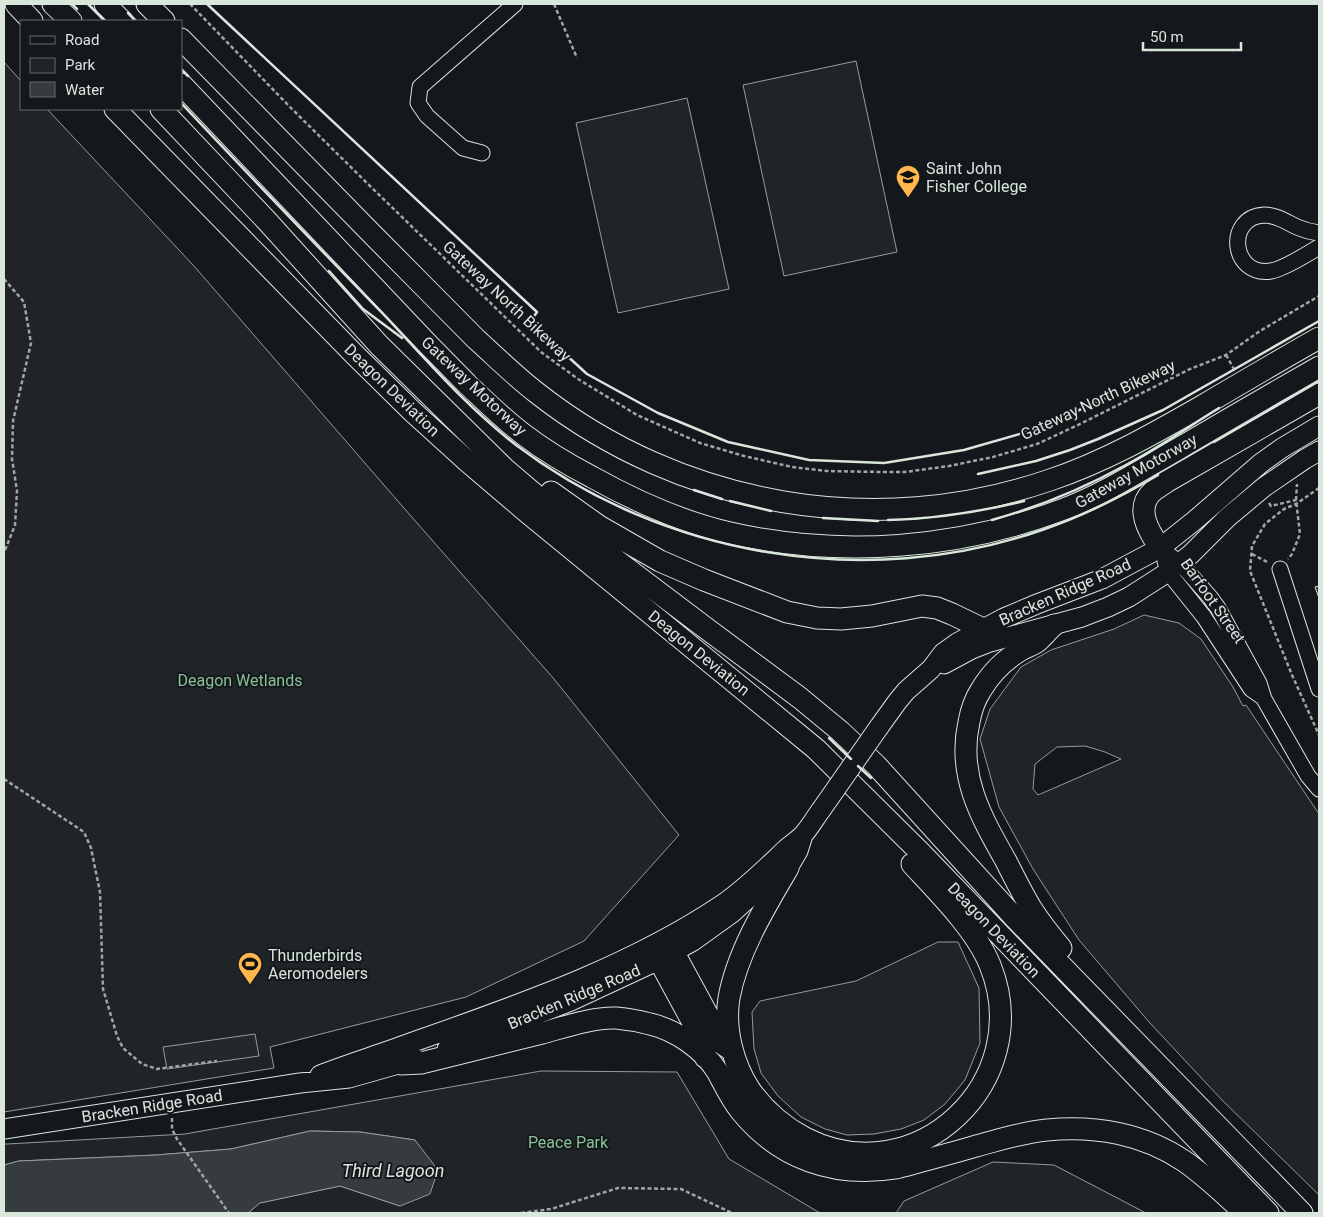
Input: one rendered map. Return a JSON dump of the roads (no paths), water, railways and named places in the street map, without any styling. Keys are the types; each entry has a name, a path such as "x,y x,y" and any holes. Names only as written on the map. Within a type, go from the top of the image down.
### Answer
{"highway":[{"path":"16,4 31,20"},
{"path":"53,4 70,20"},
{"path":"105,4 121,20"},
{"path":"147,4 163,20"},
{"name":"Gateway Motorway","path":"182,40 447,310 494,356 537,393 584,426 636,456 686,477 727,490 777,502 823,508 881,510 934,507 986,498 1050,480 1107,458 1157,432 1319,338"},
{"name":"Gateway Motorway","path":"182,85 443,360 492,408 520,432 554,456 612,488 667,512 728,532 780,542 840,547 908,545 962,538 1010,527 1069,507 1097,494 1319,367"},
{"name":"Deagon Deviation","path":"116,110 413,412 528,513 816,749 921,853 1268,1213"},
{"name":"Deagon Deviation","path":"162,110 267,221 379,345 505,469 580,533 800,698 840,731 876,765 1014,917 1302,1213"},
{"path":"1160,548 1150,533 1145,520 1144,510 1146,501 1152,492 1166,482 1319,394"},
{"path":"505,469 530,476 599,526 660,560 748,598 787,612 817,618 841,619 872,616 922,606 937,608 983,629"},
{"path":"1054,625 1037,642 1021,649 995,669 980,691 970,714 966,735 966,764 975,802 1030,907 1053,938 1086,975 1097,1002"},
{"path":"788,868 750,938 735,976 729,999 729,1034 737,1064 745,1082 759,1104 773,1118 793,1132 834,1149 855,1153 878,1152 918,1142 953,1120 978,1092 988,1075 996,1056 1001,1018 999,998 990,964 980,945 940,894 880,829 873,805"},
{"path":"663,949 724,1045 733,1052"},
{"path":"663,949 705,1046 706,1057"},
{"path":"401,1064 421,1063 604,1019 617,1018 651,1024 675,1034 706,1057 716,1070 739,1110 775,1143 795,1156 824,1166 852,1171 877,1171 896,1168 1023,1134 1046,1130 1091,1129 1136,1137 1159,1147 1184,1161 1245,1213"}],"main road":[{"name":"Bracken Ridge Road","path":"4,1129 300,1082 349,1078 443,1050 571,1001 663,949 689,925 725,903 764,871 803,835 897,702 906,691 931,669 943,653 968,636 1037,604 1102,579 1160,548 1194,522 1261,462 1319,426"},
{"name":"Bracken Ridge Road","path":"931,669 948,663 990,642 1082,617 1129,596 1191,554 1247,500 1319,451"},
{"name":"Bracken Ridge Road","path":"300,1082 509,1008 711,929 746,902 778,872 788,868 798,851 803,835"}],"street":[{"path":"482,153 463,148 427,116 418,103 420,87 515,4"},
{"path":"1319,233 1307,231 1272,216 1262,215 1252,218 1243,224 1238,235 1237,244 1239,254 1244,262 1253,269 1262,271 1272,271 1282,267 1319,247"},
{"name":"Barfoot Street","path":"1160,548 1251,689 1264,699 1314,772 1319,789"},
{"path":"1280,569 1319,689"}],"water":[{"name":"Third Lagoon","path":"310,1131 360,1132 415,1140 438,1170 430,1194 400,1206 340,1186 260,1203 248,1213 4,1213 4,1165 19,1161 156,1155 231,1149"}],"place":[{"name":"Saint John Fisher College","path":"908,198"},
{"name":"Thunderbirds Aeromodelers","path":"250,985"}],"park label":[{"name":"Deagon Wetlands","path":"240,680"},
{"name":"Peace Park","path":"568,1142"}]}
